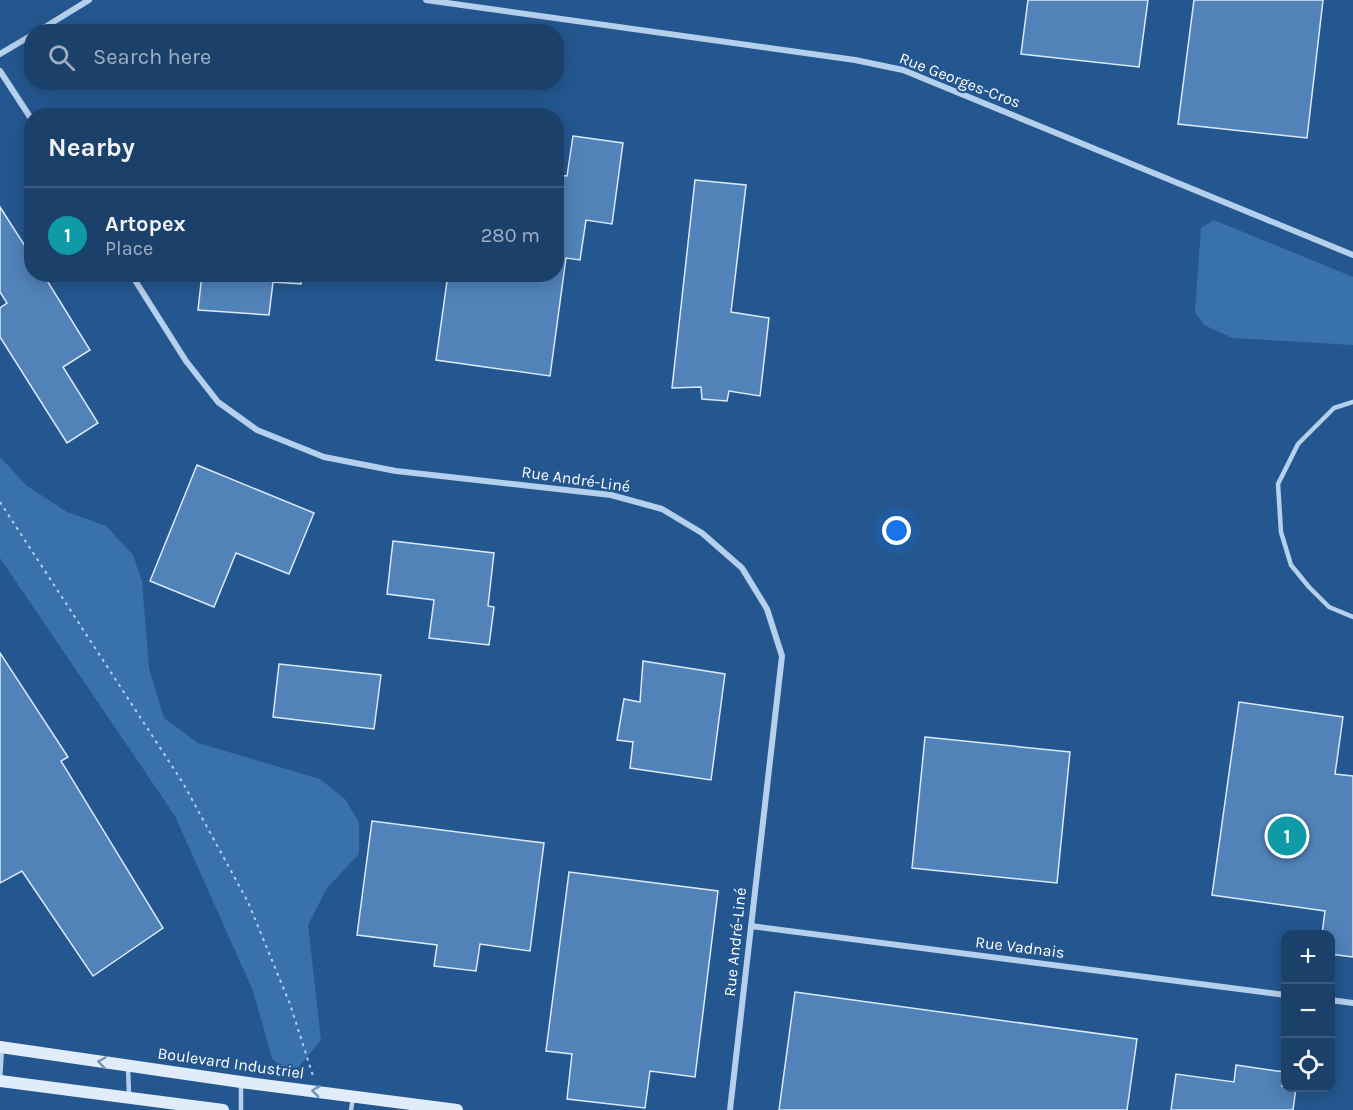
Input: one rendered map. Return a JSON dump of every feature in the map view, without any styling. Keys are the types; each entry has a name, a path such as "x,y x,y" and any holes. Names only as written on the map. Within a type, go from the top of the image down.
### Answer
{"street":[{"path":"50,24 89,0"},
{"name":"Rue Georges-Cros","path":"426,0 855,60 903,70 1353,255"},
{"path":"0,54 24,40"},
{"path":"0,71 24,108"},
{"name":"Rue André-Liné","path":"136,282 186,361 218,402 257,430 324,457 396,471 611,495 662,509 702,533 742,568 767,609 782,656 730,1110"},
{"name":"Rue Vadnais","path":"751,926 1281,994"},
{"path":"1335,1001 1353,1003"},
{"name":"Boulevard Industriel","path":"1,1047 450,1110"},
{"path":"0,1081 223,1110"}],"lane":[{"path":"1353,402 1334,408 1298,444 1278,484 1281,532 1291,565 1329,607 1353,617"},
{"path":"0,1081 1,1047"},
{"path":"128,1066 129,1098"},
{"path":"241,1110 242,1082"},
{"path":"351,1110 353,1096"}],"path":[{"path":"0,502 183,783 248,902 290,1004 319,1092"}],"shaded area":[{"path":"1214,220 1353,277 1353,345 1232,338 1204,325 1195,312 1201,228"},
{"path":"0,457 27,486 67,512 106,526 133,555 142,581 149,668 164,718 198,743 320,779 346,800 359,823 359,854 327,888 308,925 321,1040 297,1069 280,1066 272,1058 253,991 175,816 0,558"}],"building":[{"path":"1028,0 1148,0 1139,67 1021,54"},
{"path":"1194,0 1323,0 1307,138 1178,124"},
{"path":"573,136 623,143 612,224 586,220 580,260 566,258 564,273 564,176 567,176"},
{"path":"695,180 746,185 731,312 769,318 760,396 729,391 727,401 702,399 701,387 672,388"},
{"path":"0,207 24,244 24,282 48,282 90,350 63,367 98,423 67,443 0,337 0,308 7,303 0,292"},
{"path":"201,282 273,282 269,315 198,310"},
{"path":"273,282 301,282 301,284"},
{"path":"447,282 563,282 550,376 436,360"},
{"path":"197,465 314,513 289,574 236,553 214,607 150,581"},
{"path":"393,541 494,553 488,606 494,607 489,645 429,638 434,600 387,594"},
{"path":"0,653 68,757 61,761 163,928 93,976 22,871 0,883"},
{"path":"643,661 725,674 711,780 630,768 633,742 617,740 624,699 640,702"},
{"path":"279,664 381,675 374,729 273,717"},
{"path":"1239,702 1343,717 1335,774 1353,776 1353,957 1335,955 1335,930 1323,930 1325,911 1212,895"},
{"path":"925,737 1070,752 1057,883 912,868"},
{"path":"372,821 544,843 530,951 480,944 476,971 434,966 437,945 357,935"},
{"path":"569,872 718,891 695,1077 650,1071 645,1108 567,1099 572,1054 546,1051"},
{"path":"795,992 1137,1039 1127,1110 779,1110"},
{"path":"1236,1065 1281,1072 1281,1092 1295,1092 1293,1110 1171,1110 1176,1074 1234,1082"}],"place":[{"name":"Artopex","path":"1287,836"}]}
